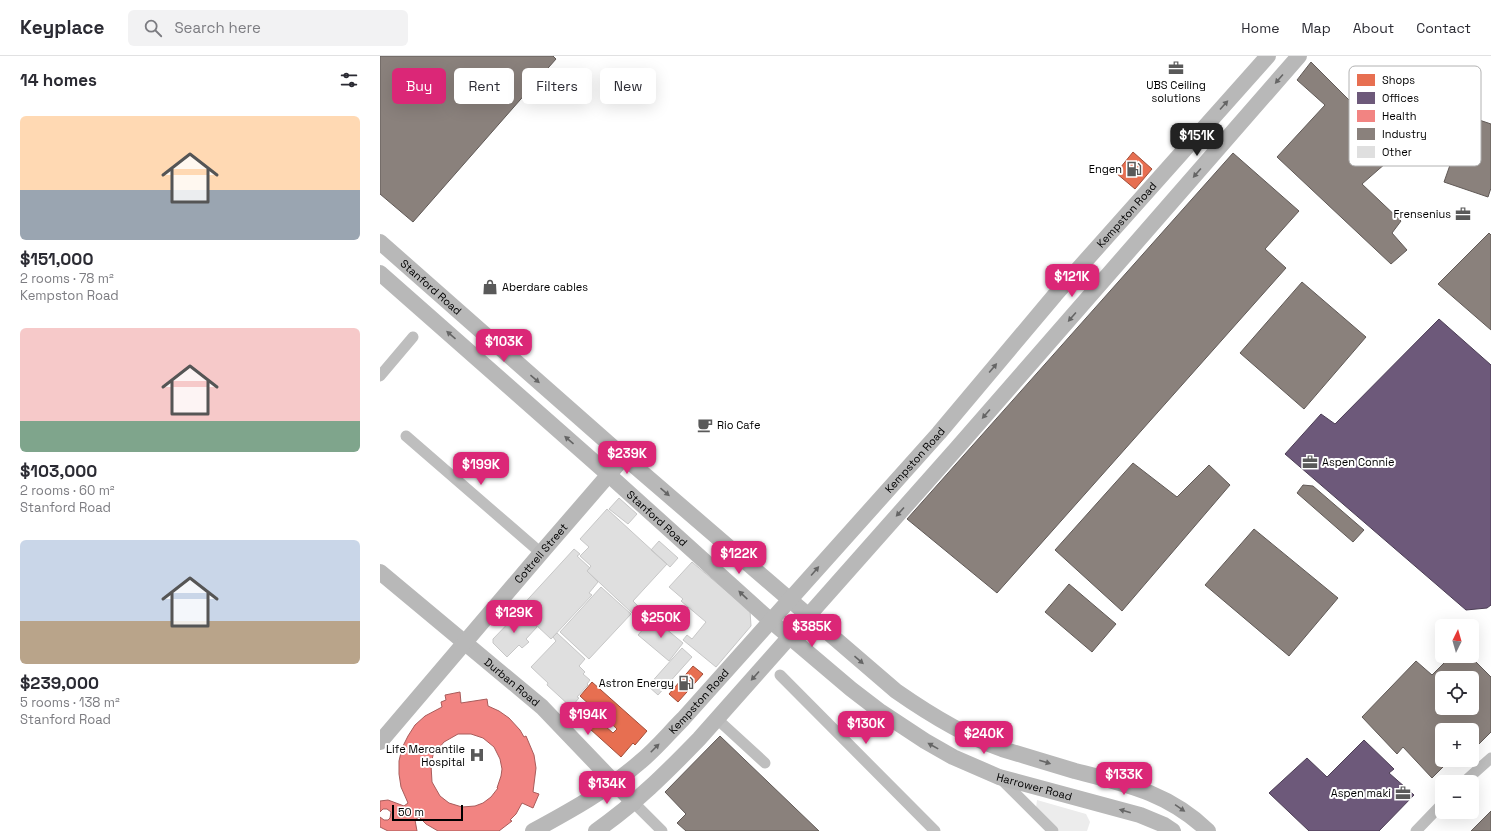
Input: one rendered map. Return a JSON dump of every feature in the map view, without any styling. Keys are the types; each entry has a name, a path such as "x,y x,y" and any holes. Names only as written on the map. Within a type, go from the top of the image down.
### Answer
{"main road":[{"name":"Kempston Road","path":"533,831 571,811 615,783 641,762 672,730 772,622 789,600 939,433 1055,296 1268,56"},
{"path":"596,831 634,803 661,778 717,719 1300,56"},
{"name":"Stanford Road","path":"380,242 624,457 808,616"},
{"name":"Stanford Road","path":"380,273 790,637"},
{"name":"Cottrell Street","path":"382,734 464,643 624,457"},
{"name":"Durban Road","path":"380,572 542,707 634,803"},
{"path":"808,616 896,691 939,719 963,732 1001,748 1149,792 1174,804 1193,817 1208,831"},
{"name":"Harrower Road","path":"790,637 851,689 881,712 925,742 953,757 1000,777 1140,815 1174,831"},
{"path":"773,656 786,650 796,653 836,686 851,689"}],"street":[{"path":"380,376 413,337"},
{"path":"406,436 541,552"},
{"path":"780,675 928,829"},
{"path":"717,719 766,763"},
{"path":"1472,775 1491,758"},
{"path":"1000,777 1053,831"},
{"path":"634,803 662,831"},
{"path":"1416,831 1435,811"}],"shaded area":[{"path":"1037,800 1086,814 1090,822 1087,831 1059,831 1036,808"}],"building: Shops":[{"path":"1133,152 1152,169 1135,189 1116,173"},
{"path":"693,666 703,674 678,702 669,694"},
{"path":"592,682 647,731 635,745 633,743 621,757 569,710 576,702 588,712 592,707 580,696","holes":["602,715 617,729 613,733 597,719"]}],"building: Offices":[{"path":"1439,319 1491,365 1491,605 1487,608 1466,610 1285,454 1321,414 1335,424"},
{"path":"1364,740 1394,769 1389,773 1414,795 1379,831 1309,831 1269,793 1307,758 1327,777"}],"building: Health":[{"path":"460,692 461,703 487,699 488,706 509,718 524,737 526,736 534,755 536,768 533,792 539,794 533,808 522,803 516,814 510,820 512,821 499,831 438,831 426,824 419,817 415,820 417,831 388,831 380,827 380,817 384,820 388,820 391,812 387,809 383,809 380,812 380,801 388,800 404,806 408,803 401,787 399,774 399,761 402,748 415,725 425,716 442,707 441,702 446,700 445,695","holes":["458,734 471,734 483,738 494,747 500,759 502,769 498,788 491,797 483,803 475,806 462,807 449,803 440,796 432,782 431,765 433,755 444,742"]}],"building: Industry":[{"path":"380,56 553,56 556,59 548,68 522,68 522,98 413,222 380,194"},
{"path":"1311,62 1349,100 1349,166 1383,166 1362,184 1401,221 1392,233 1407,250 1391,264 1277,157 1325,105 1297,80"},
{"path":"1481,121 1491,124 1491,188 1488,197 1444,182 1450,166 1481,166"},
{"path":"1233,153 1299,211 1265,249 1286,268 997,593 907,519"},
{"path":"1489,233 1491,235 1491,330 1438,284"},
{"path":"1302,282 1366,337 1304,409 1240,353"},
{"path":"1133,463 1177,497 1209,465 1230,485 1122,611 1055,550"},
{"path":"1303,485 1313,486 1364,530 1353,542 1297,493"},
{"path":"1254,529 1338,598 1289,656 1205,585"},
{"path":"1069,584 1116,624 1092,652 1045,612"},
{"path":"1416,661 1432,675 1435,672 1435,715 1479,715 1479,671 1436,671 1444,663 1477,663 1491,677 1491,732 1479,744 1479,723 1435,723 1435,767 1443,767 1432,778 1403,747 1397,754 1362,717"},
{"path":"720,736 819,831 686,831 677,823 686,814 665,792"},
{"path":"1491,811 1491,831 1471,831"}],"building: Other":[{"path":"619,498 637,514 628,524 609,509"},
{"path":"607,509 667,564 633,601 638,606 632,613 587,571 591,566 580,556 589,547 580,539"},
{"path":"659,541 678,558 670,567 651,550"},
{"path":"574,549 580,554 577,556 590,568 587,571 598,582 589,593 592,595 551,639 519,609"},
{"path":"692,562 750,611 751,626 716,667 683,640 687,635 692,639 706,622 681,601 683,599 669,587"},
{"path":"601,587 631,614 589,659 560,632"},
{"path":"520,611 537,627 526,639 529,642 522,648 519,645 507,657 493,643 493,639"},
{"path":"653,618 683,643 669,661 638,635"},
{"path":"557,633 585,659 579,666 585,672 583,674 590,680 587,684 588,685 577,697 579,698 571,707 547,685 548,683 531,667 556,641 553,637"},
{"path":"682,648 692,657 658,695 648,686"}],"place":[{"name":"UBS Ceiling solutions","path":"1176,68"},
{"name":"Engen","path":"1134,169"},
{"name":"Frensenius","path":"1463,214"},
{"name":"Aberdare cables","path":"490,287"},
{"name":"Rio Cafe","path":"705,425"},
{"name":"Aspen Connie","path":"1310,462"},
{"name":"Astron Energy","path":"686,683"},
{"name":"Life Mercantile Hospital","path":"477,755"},
{"name":"Aspen maki","path":"1403,793"}]}
